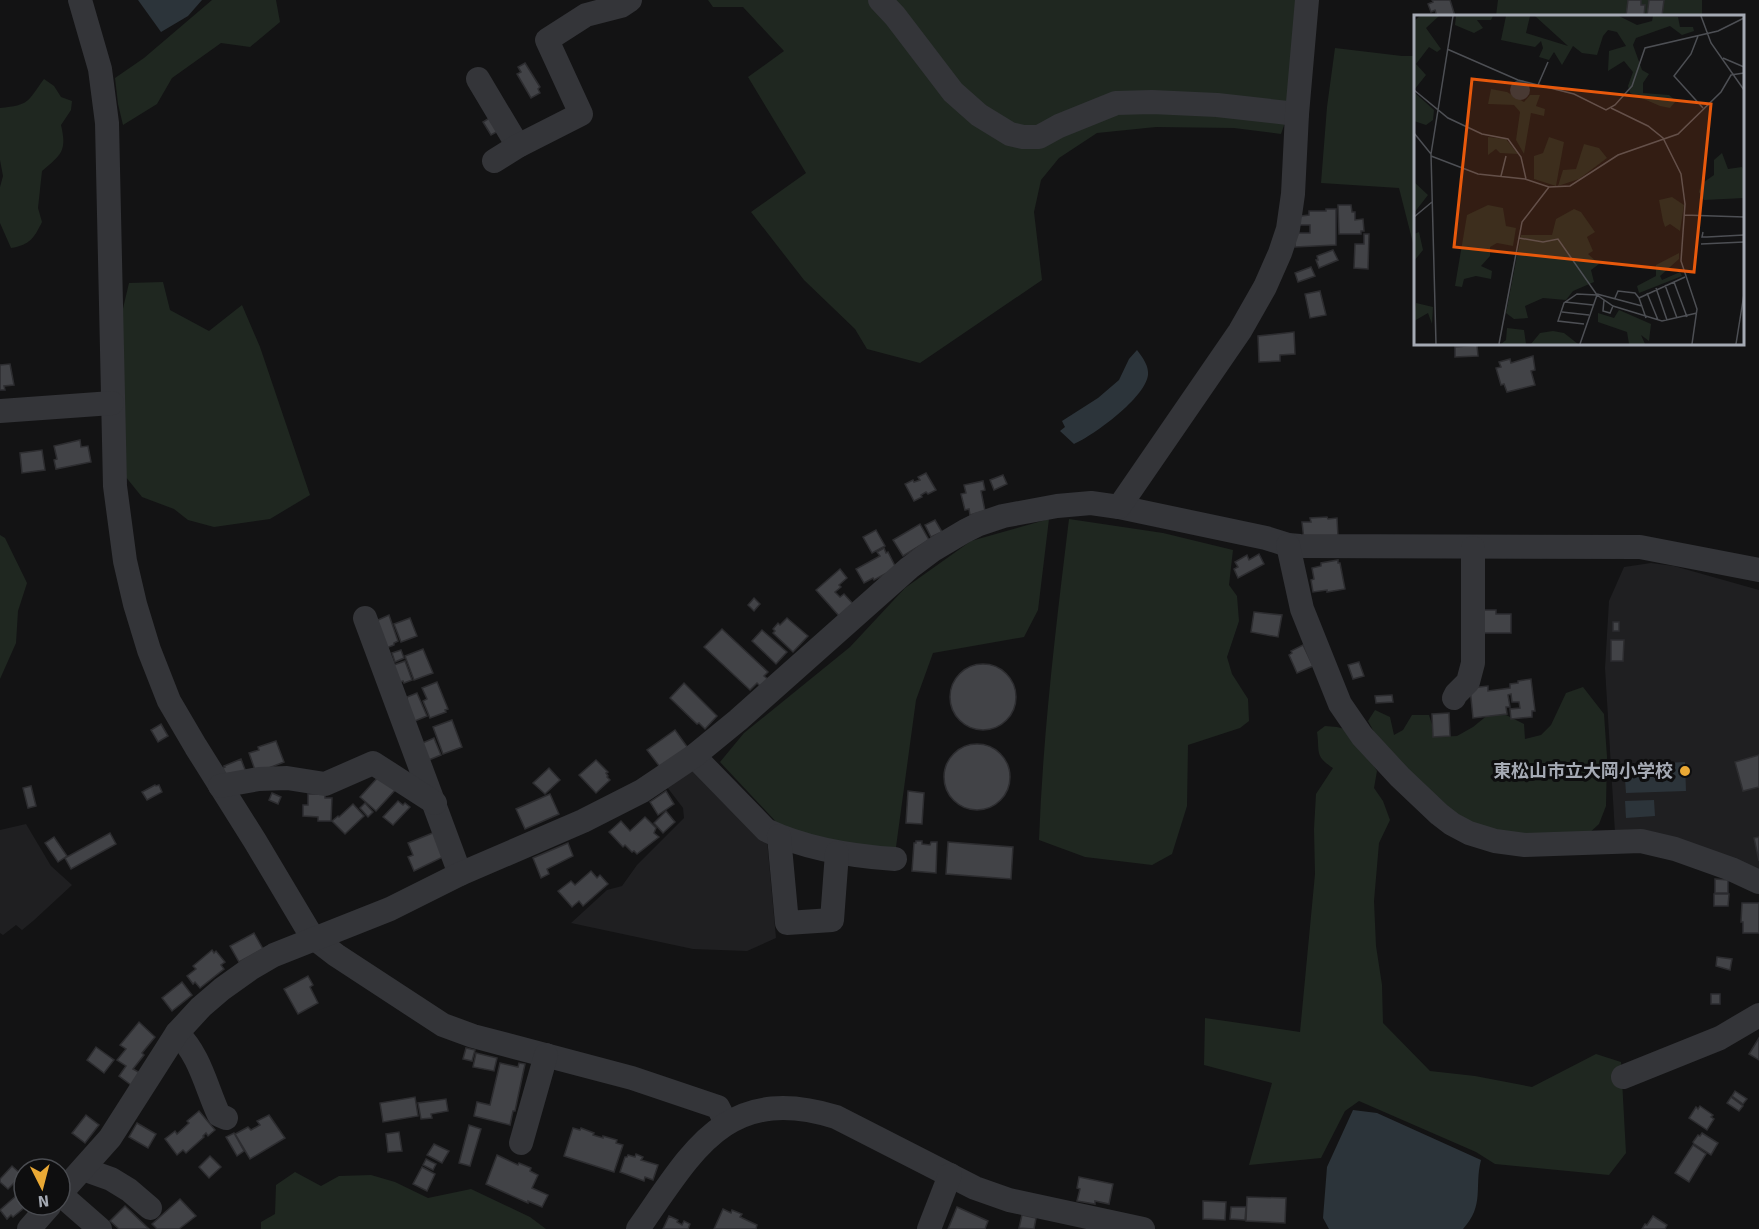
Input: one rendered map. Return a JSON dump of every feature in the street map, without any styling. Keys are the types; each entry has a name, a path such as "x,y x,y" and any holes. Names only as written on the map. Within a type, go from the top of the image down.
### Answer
{"street":[{"path":"80,0 100,69 107,123 115,486 124,561 149,650 170,701 314,938 336,955 443,1025 473,1036 632,1078 718,1107 726,1123"},
{"path":"494,161 581,114 547,40 586,15 621,6 630,0"},
{"path":"880,0 895,16 952,92 979,115 1010,134 1039,137 1059,126 1116,103 1217,105 1297,114"},
{"path":"1119,507 1240,331 1266,287 1281,253 1288,229 1293,194 1307,0"},
{"path":"478,79 518,146"},
{"path":"0,411 112,403"},
{"path":"72,1181 110,1138 177,1033 201,1007 222,989 274,955 390,909 460,874 583,821 642,791 694,756 738,720 909,568 933,550 979,524 1003,516 1091,502 1266,538 1288,545 1640,548 1759,570"},
{"path":"1288,545 1302,609 1340,704 1362,736 1400,777 1452,824 1469,833 1495,841 1525,845 1641,841 1675,849 1759,882"},
{"path":"1454,698 1467,682 1473,663 1473,548"},
{"path":"365,618 460,874"},
{"path":"694,756 766,830 837,854 895,859"},
{"path":"220,786 259,779 287,778 325,784 373,763 435,803"},
{"path":"779,836 787,923 832,920 837,854"},
{"path":"1623,1077 1720,1038 1759,1015"},
{"path":"177,1033 187,1042 219,1115 226,1118"},
{"path":"521,1143 546,1056"},
{"path":"638,1229 697,1147 726,1123 749,1113 789,1108 813,1110 836,1117 975,1188 1009,1200 1143,1229"},
{"path":"83,1170 111,1179 129,1190 150,1208"},
{"path":"929,1229 950,1175"},
{"path":"72,1204 100,1229"},
{"path":"29,1229 40,1217"}],"shaded area":[{"path":"138,0 202,0 188,16 161,32"},
{"path":"212,0 276,0 280,22 250,47 221,43 172,78 157,104 123,125 115,78 144,58"},
{"path":"708,0 1299,0 1295,94 1281,134 1234,128 1156,127 1097,133 1059,158 1041,180 1034,212 1042,280 920,363 867,349 855,329 804,280 751,212 806,173 748,77 784,51 743,7 713,7"},
{"path":"1498,0 1702,0 1702,15 1496,15"},
{"path":"1335,48 1414,56 1414,247 1399,188 1321,183 1327,107"},
{"path":"44,79 54,86 61,97 72,101 71,110 61,125 63,146 61,151 42,171 38,208 42,222 31,240 11,248 0,223 0,187 3,176 0,160 0,108 23,104"},
{"path":"163,282 170,310 209,331 242,305 260,347 310,495 270,519 214,527 188,520 174,509 142,497 125,476 121,317 129,283"},
{"path":"1137,350 1148,368 1145,384 1129,405 1094,433 1074,444 1060,431 1065,427 1062,421 1098,398 1119,380 1129,359"},
{"path":"1049,519 1038,610 1024,637 933,653 916,700 896,847 855,849 780,826 720,762 744,733 850,647 905,588 971,541"},
{"path":"1069,519 1163,533 1233,550 1229,585 1237,596 1239,621 1227,657 1232,674 1248,699 1249,721 1240,728 1188,745 1187,806 1172,854 1152,865 1085,857 1039,840 1047,719"},
{"path":"0,535 5,538 27,583 18,611 16,643 0,679"},
{"name":"東松山市立大岡小学校","path":"1651,563 1674,566 1759,590 1759,876 1615,833 1605,668 1609,601 1624,567"},
{"path":"1583,687 1604,714 1607,757 1606,806 1599,824 1587,835 1551,837 1497,832 1445,811 1379,741 1368,721 1375,710 1390,717 1394,735 1403,730 1412,715 1429,715 1436,737 1457,736 1489,714 1500,712 1524,724 1525,739 1541,735 1551,725 1566,693"},
{"path":"1325,726 1352,731 1377,771 1374,788 1383,801 1390,820 1379,843 1374,901 1383,1023 1430,1071 1475,1076 1532,1087 1596,1054 1621,1062 1626,1153 1609,1175 1495,1164 1476,1152 1359,1101 1345,1111 1321,1158 1249,1165 1272,1083 1204,1065 1205,1018 1300,1032 1315,874 1316,794 1333,768 1323,760 1319,753 1317,732"},
{"path":"1685,762 1686,791 1626,793 1624,765"},
{"path":"694,768 767,840 776,938 747,951 693,949 571,923 607,890 622,886 637,865 684,818 683,808 667,787"},
{"path":"1654,800 1655,816 1626,818 1625,801"},
{"path":"26,824 51,866 72,885 22,930 16,925 3,935 0,933 0,830"},
{"path":"1353,1110 1377,1113 1481,1160 1477,1204 1463,1229 1329,1229 1323,1218 1327,1167"},
{"path":"295,1172 321,1186 339,1176 371,1175 395,1182 428,1198 471,1189 530,1217 546,1229 261,1229 261,1222 275,1214 276,1185"}],"building":[{"path":"1432,0 1450,0 1455,15 1437,15 1435,10 1431,12 1428,4 1433,2"},
{"path":"1628,0 1641,0 1641,5 1645,5 1644,15 1626,15"},
{"path":"1649,0 1664,0 1662,15 1647,15"},
{"path":"525,63 540,87 538,89 540,93 531,98 517,74 521,72 518,67"},
{"path":"491,117 500,130 491,135 483,122"},
{"path":"1338,205 1351,205 1352,212 1355,212 1355,220 1363,219 1364,231 1361,231 1361,234 1339,234"},
{"path":"1326,209 1336,209 1336,245 1295,247 1295,233 1310,233 1310,225 1295,225 1301,216 1309,215 1309,211 1326,211"},
{"path":"1364,234 1369,234 1368,269 1354,268 1355,244 1364,244"},
{"path":"1333,250 1338,260 1319,268 1317,256"},
{"path":"1311,267 1315,276 1298,282 1295,273"},
{"path":"1320,291 1326,315 1310,318 1305,294"},
{"path":"1294,332 1295,354 1280,355 1280,361 1259,362 1258,336"},
{"path":"1477,345 1478,356 1455,357 1455,347"},
{"path":"1533,356 1535,370 1531,371 1535,385 1507,392 1504,384 1501,385 1496,368 1501,367 1499,362 1510,359 1511,363"},
{"path":"10,364 14,385 4,386 5,390 0,390 0,365"},
{"path":"80,440 81,447 88,446 91,462 56,469 54,460 57,459 54,446"},
{"path":"42,450 45,470 22,473 20,453"},
{"path":"926,473 936,490 928,494 926,492 914,501 905,484 913,480 914,482 920,480 918,477"},
{"path":"1003,475 1007,484 994,490 990,480"},
{"path":"983,481 985,490 981,491 985,511 970,515 969,509 965,510 961,494 966,493 964,485"},
{"path":"1327,517 1328,519 1337,518 1338,537 1304,540 1302,522 1311,522 1310,518"},
{"path":"935,520 942,532 931,537 925,525"},
{"path":"920,524 929,540 903,556 893,540"},
{"path":"876,530 885,546 872,553 863,537"},
{"path":"884,548 896,568 864,583 856,569 880,556 877,552"},
{"path":"1259,554 1264,564 1238,578 1234,569 1238,567 1235,562 1247,555 1249,560"},
{"path":"1338,560 1345,589 1313,592 1312,568 1321,566 1321,563"},
{"path":"840,569 847,578 835,592 840,597 844,594 854,605 840,617 816,590"},
{"path":"754,598 760,604 754,611 748,605"},
{"path":"1484,610 1496,610 1496,614 1511,614 1511,633 1484,633"},
{"path":"1254,612 1282,615 1278,637 1251,632"},
{"path":"389,615 398,641 381,650 378,620"},
{"path":"410,618 417,636 401,642 394,624"},
{"path":"787,618 808,636 793,652 773,633 778,623 780,625"},
{"path":"1613,622 1619,622 1619,631 1613,631"},
{"path":"722,629 768,672 764,676 769,680 762,688 757,683 750,690 704,647"},
{"path":"762,630 787,652 776,664 752,641"},
{"path":"1611,640 1624,640 1623,661 1611,661"},
{"path":"1303,645 1313,666 1297,673 1289,655 1291,651"},
{"path":"423,649 433,673 414,680 405,656"},
{"path":"401,650 404,658 395,662 392,653"},
{"path":"405,661 412,680 395,684 388,667"},
{"path":"1359,662 1364,676 1353,679 1348,665"},
{"path":"983,664 996,667 1006,674 1013,684 1016,697 1013,710 1006,720 996,727 983,730 970,727 960,720 953,710 950,697 953,684 960,674 970,667"},
{"path":"1531,679 1535,711 1532,711 1532,717 1511,719 1510,709 1520,708 1519,702 1512,702 1511,694 1508,695 1510,707 1506,707 1507,714 1473,718 1470,688 1488,686 1488,691 1510,688 1510,684"},
{"path":"437,682 448,709 430,718 423,701 427,699 422,688"},
{"path":"684,683 717,716 705,729 670,698"},
{"path":"417,693 427,716 410,723 407,697"},
{"path":"1392,695 1393,702 1376,703 1375,696"},
{"path":"1449,713 1450,736 1433,737 1432,714"},
{"path":"452,720 462,747 443,754 433,727"},
{"path":"161,724 168,736 158,742 151,730"},
{"path":"675,730 688,748 660,767 647,750"},
{"path":"434,738 441,755 424,762 418,745"},
{"path":"276,741 284,762 256,773 249,753 259,750 258,747"},
{"path":"977,744 990,747 1000,754 1007,764 1010,777 1007,790 1000,800 990,807 977,810 964,807 954,800 947,790 944,777 947,764 954,754 964,747"},
{"path":"1759,755 1759,787 1743,791 1735,762"},
{"path":"241,759 246,772 225,774 224,766"},
{"path":"596,760 608,772 607,777 610,780 596,793 579,775"},
{"path":"549,768 560,780 545,794 533,783"},
{"path":"381,774 397,788 376,811 360,797"},
{"path":"159,785 162,792 147,800 142,792"},
{"path":"31,786 36,806 28,808 23,788"},
{"path":"666,791 674,804 658,815 650,802"},
{"path":"908,791 924,793 922,824 906,823"},
{"path":"272,793 281,797 278,804 269,800"},
{"path":"308,794 325,794 325,798 332,798 331,821 318,821 318,817 303,816 303,805 308,805"},
{"path":"550,794 559,814 525,829 516,809"},
{"path":"398,801 410,807 393,825 383,817"},
{"path":"365,803 373,812 368,817 360,808"},
{"path":"353,804 364,816 345,834 332,821"},
{"path":"666,811 675,822 663,833 654,823"},
{"path":"645,817 656,828 654,833 659,837 637,854 625,845 623,847 609,832 621,821 630,831"},
{"path":"435,832 445,856 414,871 408,857 413,855 408,843"},
{"path":"110,833 116,844 71,869 65,858"},
{"path":"54,837 67,856 58,862 45,843"},
{"path":"1759,837 1759,861 1754,838"},
{"path":"916,841 930,845 931,842 937,842 936,873 912,871"},
{"path":"948,842 1013,847 1011,879 946,874"},
{"path":"568,843 573,856 547,869 549,874 541,878 533,858"},
{"path":"591,871 597,878 600,875 608,884 583,906 579,901 572,907 558,891 571,881 575,885"},
{"path":"1715,879 1728,880 1728,893 1715,893"},
{"path":"1714,894 1729,894 1728,906 1714,906"},
{"path":"1742,903 1759,903 1759,933 1743,933"},
{"path":"254,933 263,949 239,962 230,946"},
{"path":"212,950 214,953 216,951 225,962 221,965 224,969 200,988 195,982 193,984 187,976 196,969 193,966"},
{"path":"1717,957 1732,959 1730,970 1716,966"},
{"path":"308,976 313,985 310,987 318,1003 298,1014 284,989"},
{"path":"182,982 192,995 172,1011 162,998"},
{"path":"1711,994 1720,994 1720,1004 1711,1004"},
{"path":"139,1022 155,1037 133,1069 140,1073 131,1085 119,1076 126,1066 117,1060 126,1049 120,1045"},
{"path":"1759,1038 1759,1060 1749,1054"},
{"path":"96,1047 114,1060 104,1073 87,1060"},
{"path":"466,1048 475,1050 472,1061 463,1059"},
{"path":"476,1053 497,1058 494,1071 473,1067"},
{"path":"500,1063 518,1067 519,1063 525,1064 510,1125 474,1116 477,1102 490,1105"},
{"path":"1735,1091 1747,1099 1743,1104 1732,1096"},
{"path":"415,1097 418,1116 383,1122 380,1103"},
{"path":"1731,1097 1743,1106 1739,1111 1727,1103"},
{"path":"446,1099 448,1111 431,1114 432,1118 421,1119 418,1103"},
{"path":"1700,1106 1713,1115 1711,1117 1714,1119 1707,1130 1689,1118 1696,1107 1698,1109"},
{"path":"199,1111 215,1130 208,1136 206,1133 186,1153 183,1150 177,1155 165,1139 175,1131 177,1134"},
{"path":"86,1115 99,1125 85,1143 72,1133"},
{"path":"269,1115 285,1138 250,1159 235,1134 248,1127 251,1130 260,1125 257,1121"},
{"path":"137,1123 156,1134 148,1148 129,1137"},
{"path":"469,1125 481,1129 470,1166 459,1163"},
{"path":"573,1128 580,1130 581,1128 594,1133 593,1135 617,1140 616,1143 623,1145 614,1172 564,1156"},
{"path":"399,1132 402,1151 388,1152 386,1134"},
{"path":"234,1133 244,1151 237,1156 226,1137"},
{"path":"1702,1133 1718,1143 1711,1155 1693,1142"},
{"path":"434,1144 449,1151 442,1163 427,1155"},
{"path":"1693,1145 1706,1154 1689,1182 1675,1173"},
{"path":"636,1154 643,1157 641,1160 658,1165 653,1180 645,1177 644,1181 620,1172 625,1157 628,1155 635,1157"},
{"path":"497,1155 518,1165 519,1163 531,1168 530,1171 538,1175 532,1188 548,1195 542,1207 486,1184"},
{"path":"210,1156 221,1167 209,1178 199,1167"},
{"path":"426,1159 436,1164 433,1170 423,1165"},
{"path":"12,1166 12,1185 8,1189 0,1182"},
{"path":"422,1167 435,1174 427,1191 413,1184"},
{"path":"1079,1177 1113,1184 1109,1204 1077,1201 1080,1189 1077,1188"},
{"path":"1247,1197 1286,1198 1285,1223 1246,1221"},
{"path":"12,1199 12,1216 7,1219 0,1210"},
{"path":"180,1199 196,1216 179,1229 157,1229 152,1224"},
{"path":"1203,1201 1226,1202 1225,1220 1203,1219"},
{"path":"125,1206 149,1229 119,1229 110,1221"},
{"path":"957,1207 988,1221 985,1229 948,1229"},
{"path":"1231,1207 1246,1207 1245,1220 1230,1219"},
{"path":"723,1209 731,1213 732,1210 742,1214 740,1217 757,1225 756,1229 714,1229"},
{"path":"1022,1215 1036,1218 1034,1229 1019,1228"},
{"path":"669,1216 678,1220 677,1222 682,1225 684,1221 690,1224 688,1229 663,1229"},
{"path":"1653,1216 1667,1225 1665,1229 1642,1229"}],"place":[{"name":"東松山市立大岡小学校","path":"1685,771"}]}
